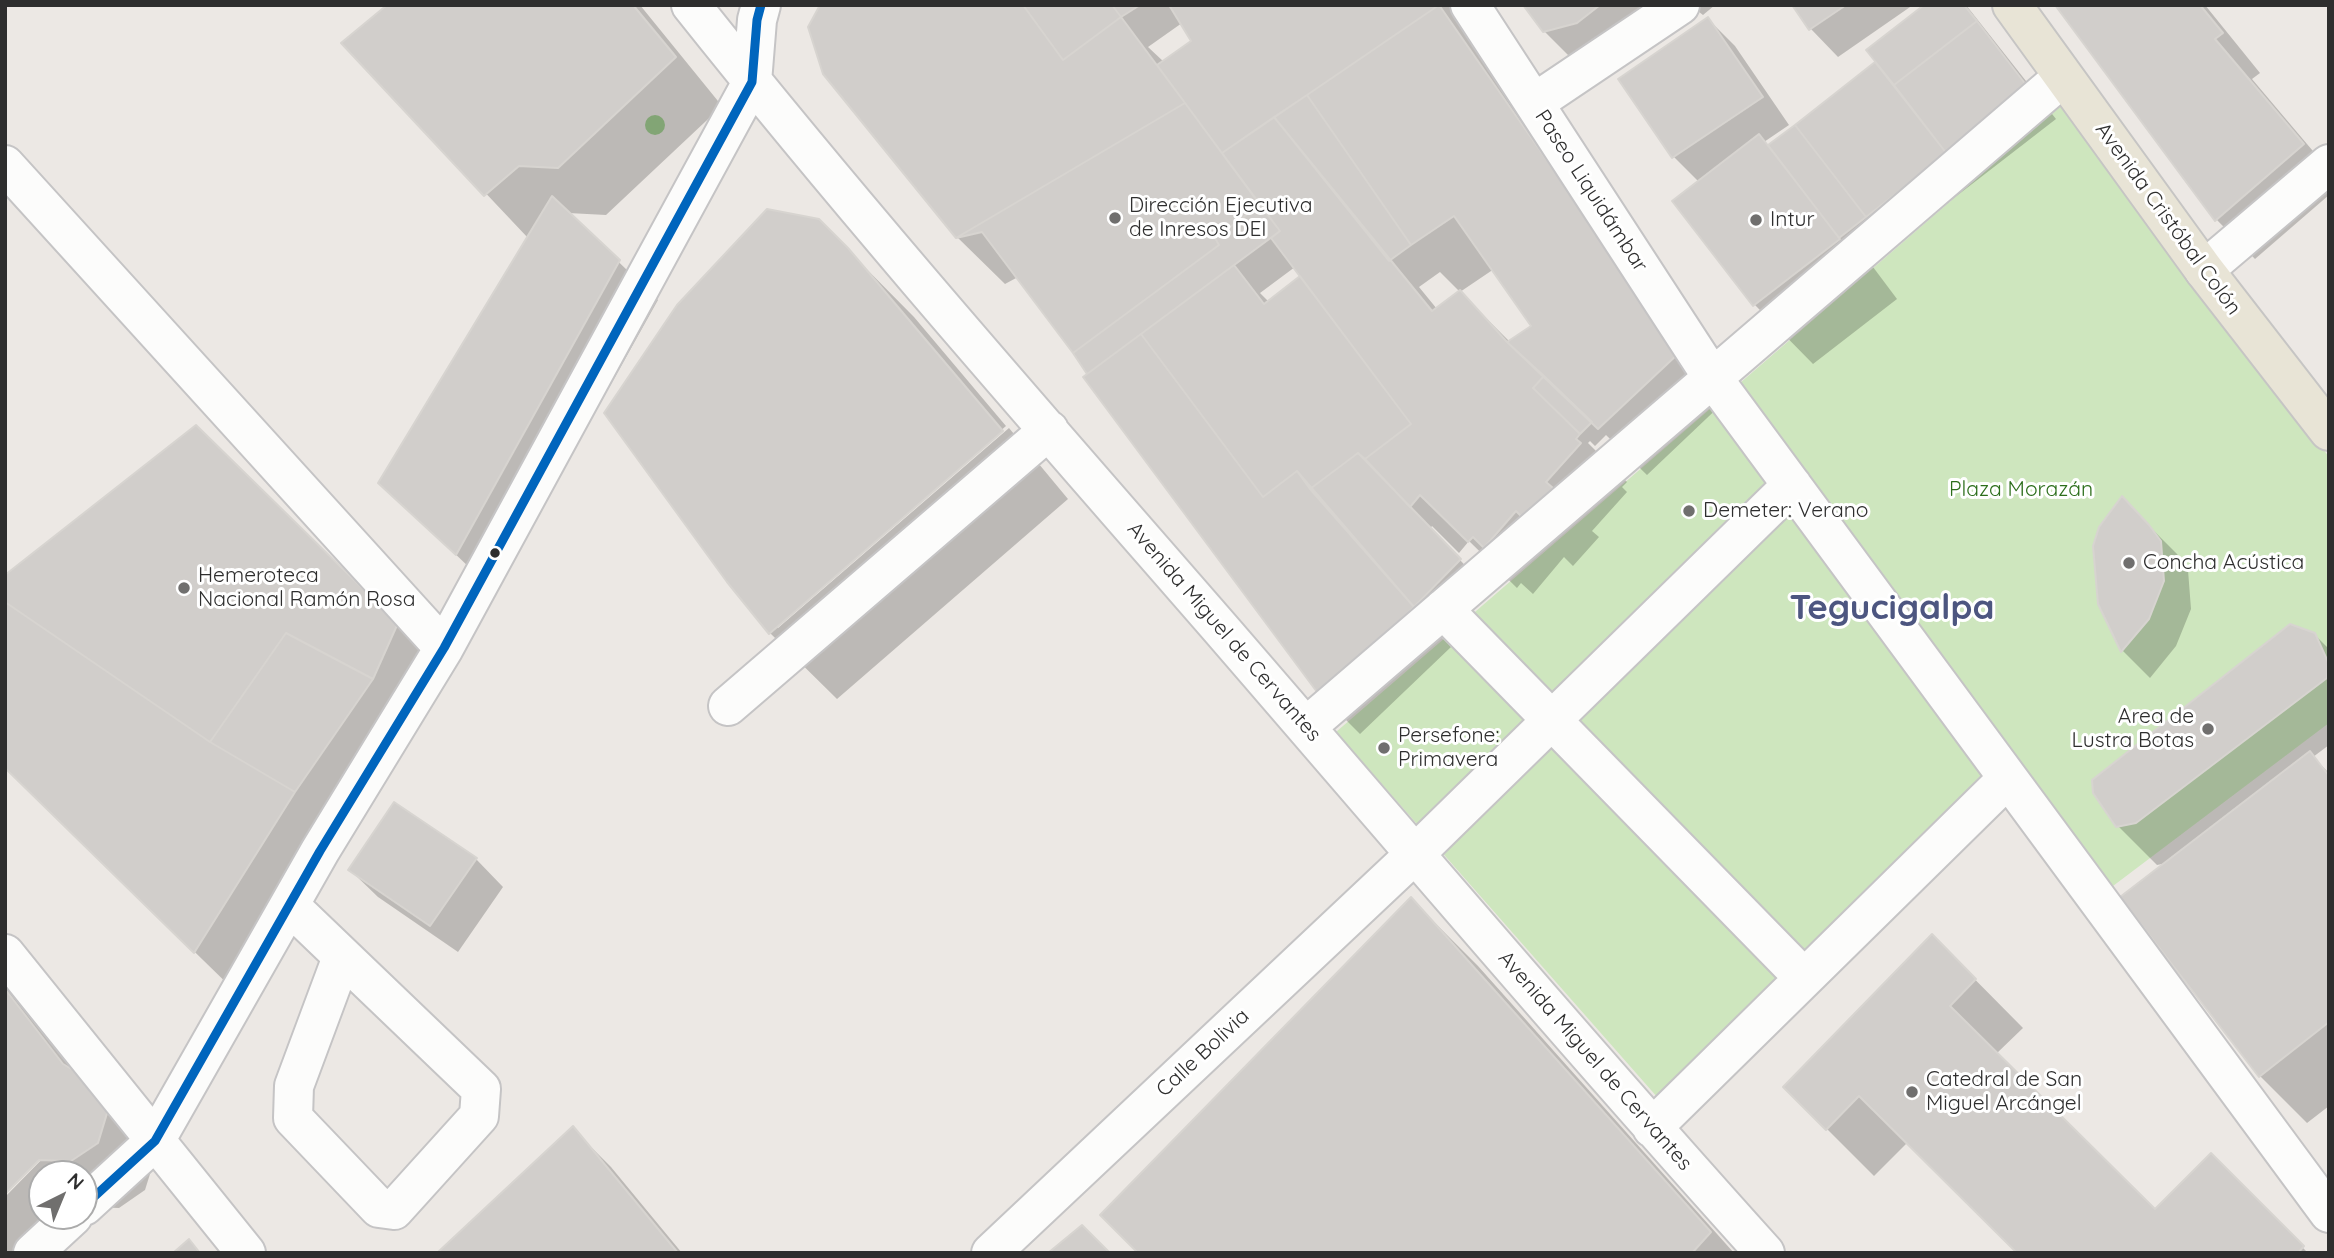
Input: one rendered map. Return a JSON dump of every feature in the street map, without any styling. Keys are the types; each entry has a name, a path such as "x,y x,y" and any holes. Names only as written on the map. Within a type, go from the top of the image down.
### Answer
{"main road":[{"name":"Avenida Cristóbal Colón","path":"2012,5 2204,270 2329,431"}],"street":[{"name":"Avenida Miguel de Cervantes","path":"691,5 752,82 1049,430 1652,1128 1765,1253"},
{"path":"98,1193 155,1140 320,851 444,648 752,82 757,20 761,5"},
{"name":"Paseo Liquidámbar","path":"1470,5 1712,377 2329,1213"},
{"path":"1534,103 1680,5"},
{"path":"1306,727 2063,76"},
{"path":"2204,270 2329,164"},
{"path":"5,165 444,648"},
{"path":"728,706 1049,430"},
{"name":"Calle Bolivia","path":"990,1253 1415,854 1792,485"},
{"path":"1443,609 1804,978"},
{"path":"1652,1128 2008,778"},
{"path":"290,906 481,1089 479,1116 394,1210 379,1208 293,1118 294,1086 342,957"},
{"path":"5,954 246,1253"},
{"path":"33,1253 58,1230"}],"green space":[{"name":"Plaza Morazán","path":"2063,104 2329,457 2329,723 2109,889 2005,756 1658,1098 1336,732"}],"building":[{"path":"387,5 633,5 676,57 558,168 519,166 484,196 341,43"},
{"path":"820,5 1023,5 1063,60 1121,17 1185,103 956,238 823,74 808,27"},
{"path":"1023,5 1112,5 1121,17 1063,60"},
{"path":"1112,5 1140,5 1121,17"},
{"path":"1169,5 1439,5 1222,153 1157,65 1191,41"},
{"path":"1439,5 1680,352 1598,429 1507,342 1531,326 1454,216 1411,245 1307,95"},
{"path":"1523,5 1600,5 1577,23 1543,32"},
{"path":"1792,5 1846,5 1809,30"},
{"path":"1924,5 1964,5 1977,21 1894,85 1866,50"},
{"path":"2055,5 2200,5 2223,33 2215,39 2304,144 2215,221"},
{"path":"1708,17 1763,97 1672,158 1618,79"},
{"path":"1977,21 2030,90 1947,154 1894,85"},
{"path":"1875,62 1947,154 1866,217 1795,125"},
{"path":"1307,95 1411,245 1389,261 1274,117"},
{"name":"Dirección Ejecutiva de Inresos DEI","path":"1185,103 1260,205 1215,238 1219,245 1073,353 982,232 956,238"},
{"path":"1274,117 1432,311 1460,290 1507,342 1544,376 1533,388 1580,434 1576,439 1581,443 1546,482 1553,488 1525,520 1516,511 1484,548 1473,537 1468,542 1420,495 1410,507 1365,459 1411,424 1271,238 1280,231 1222,153"},
{"path":"1795,125 1866,217 1839,238 1768,145"},
{"name":"Intur","path":"1759,134 1840,239 1753,306 1672,201"},
{"path":"552,196 620,260 456,555 378,483"},
{"path":"1260,205 1280,231 1087,374 1073,353 1219,245 1215,238"},
{"path":"767,209 819,219 848,248 1003,431 769,634 727,582 604,413 677,305"},
{"path":"1234,265 1264,304 1300,276 1411,424 1365,459 1358,453 1310,489 1297,471 1263,497 1141,334"},
{"path":"1141,334 1263,497 1297,471 1414,607 1320,696 1083,377"},
{"path":"1544,376 1592,422 1580,434 1533,388"},
{"name":"Hemeroteca Nacional Ramón Rosa","path":"196,425 398,623 373,679 286,633 210,742 5,602 5,575"},
{"path":"1358,453 1461,559 1414,607 1310,489"},
{"name":"Concha Acústica","path":"2122,496 2161,541 2164,581 2149,619 2121,652 2098,604 2093,546 2099,527"},
{"path":"5,602 210,742 295,792 194,953 5,768"},
{"name":"Area de Lustra Botas","path":"2290,624 2315,633 2328,662 2327,678 2136,823 2116,827 2093,793 2092,780"},
{"path":"286,633 373,679 295,792 210,742"},
{"path":"2310,751 2329,776 2329,1022 2259,1077 2120,897"},
{"path":"394,802 477,858 430,926 348,870"},
{"path":"1411,897 1711,1232 1692,1253 1138,1253 1100,1215"},
{"name":"Catedral de San Miguel Arcángel","path":"1932,934 1976,979 1950,1006 2155,1209 2211,1153 2304,1246 2298,1253 2017,1253 1859,1096 1826,1130 1783,1087"},
{"path":"5,989 63,1064 92,1081 108,1110 98,1143 72,1160 28,1160 28,1171 5,1194"},
{"path":"573,1126 678,1253 437,1253"},
{"path":"1082,1225 1110,1253 1048,1253"},
{"path":"189,1239 200,1253 173,1253"}],"transit line":[{"path":"98,1193 155,1141 320,851 444,648 752,82 757,20 761,5"}],"place":[{"name":"Dirección Ejecutiva de Inresos DEI","path":"1115,218"},
{"name":"Intur","path":"1756,220"},
{"name":"Demeter: Verano","path":"1689,511"},
{"name":"Concha Acústica","path":"2129,563"},
{"name":"Hemeroteca Nacional Ramón Rosa","path":"184,588"},
{"name":"Area de Lustra Botas","path":"2208,729"},
{"name":"Persefone: Primavera","path":"1384,748"},
{"name":"Catedral de San Miguel Arcángel","path":"1912,1092"}],"district":[{"name":"Tegucigalpa","path":"1892,608"}]}
